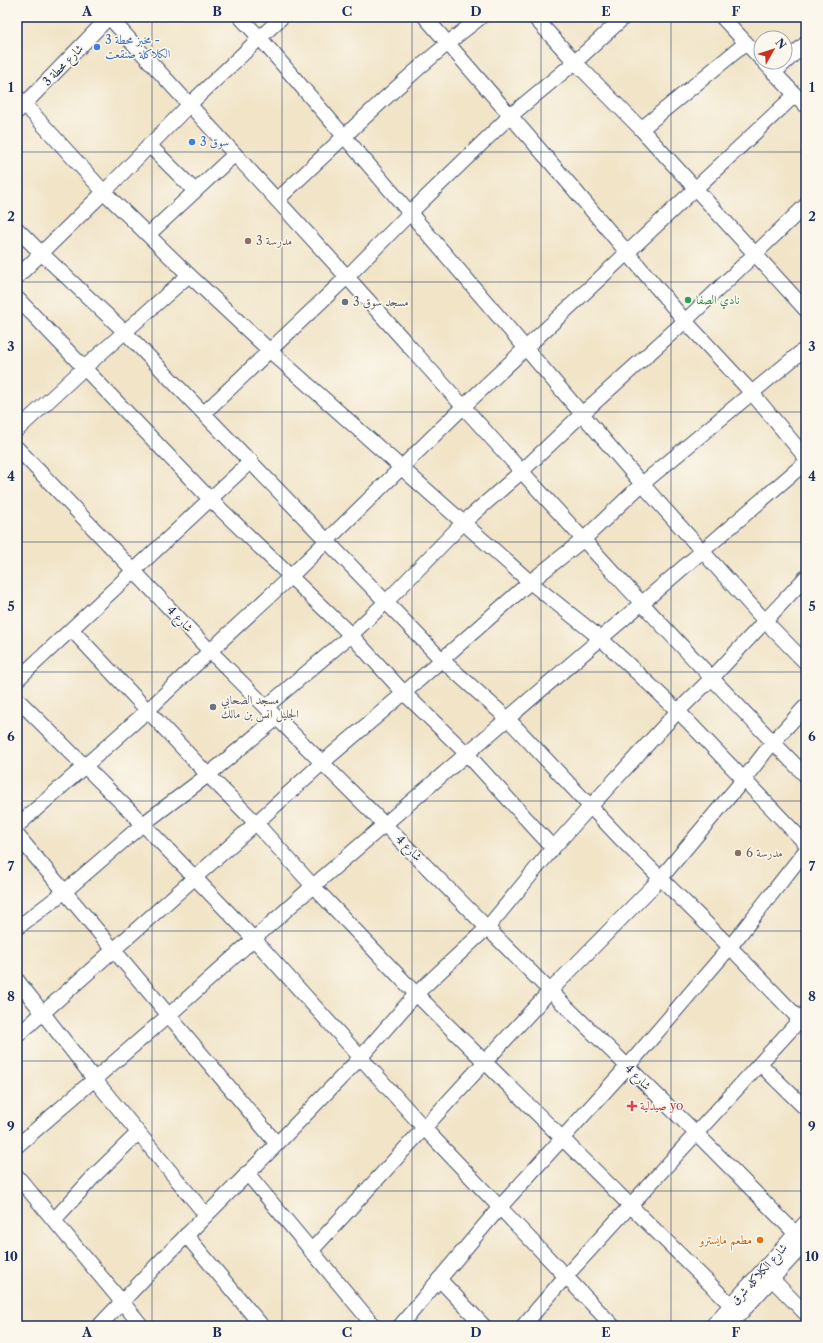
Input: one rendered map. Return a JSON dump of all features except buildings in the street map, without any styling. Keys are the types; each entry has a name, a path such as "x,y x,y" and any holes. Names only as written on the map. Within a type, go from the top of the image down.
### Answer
{"street":[{"name":"شارع محطة 3","path":"20,104 109,17"},
{"path":"109,17 347,277 521,472 712,678 806,776"},
{"path":"240,17 260,38 525,348 583,413 642,484 765,621 806,663"},
{"path":"17,277 104,192 190,104 282,17"},
{"path":"425,17 627,254 685,321 752,393 806,458"},
{"path":"277,200 447,43 481,17"},
{"path":"534,17 575,62 641,129 754,255 806,310"},
{"path":"204,413 347,277 410,213 510,116 575,62 624,17"},
{"path":"722,17 753,50"},
{"path":"641,129 746,43"},
{"path":"774,73 806,43"},
{"path":"771,70 806,106"},
{"path":"17,826 147,711 210,650 290,577 463,407 795,95"},
{"path":"20,104 104,192 269,350 530,582 600,638 678,711 806,844"},
{"path":"149,145 194,190"},
{"path":"148,235 194,190 235,154"},
{"path":"266,707 351,635 464,522 521,472 583,413 685,321 806,205"},
{"path":"17,229 125,332 442,660 508,719 660,879 804,1020 760,1064 696,1133 523,1326"},
{"path":"17,430 84,368 189,275"},
{"path":"17,298 210,499 351,635 404,693 467,754 553,848"},
{"path":"17,1036 322,763 530,582 584,539 642,484 806,348"},
{"name":"شارع 4","path":"17,448 133,571 276,718 488,927 550,991 696,1133 802,1240"},
{"path":"17,680 251,461"},
{"path":"17,1146 169,1015 313,886 806,462"},
{"path":"99,1326 361,1057 416,994 488,927 553,848 590,807 678,711 712,678 806,577"},
{"path":"72,630 416,994 731,1305"},
{"path":"17,699 143,824 254,939 424,1128 613,1326"},
{"path":"311,1251 550,991 660,879 773,742 806,706"},
{"path":"17,928 64,892 143,824 208,775 276,718"},
{"path":"17,835 277,1144"},
{"path":"400,1326 500,1207 628,1066 730,946 806,850"},
{"path":"17,980 94,1080 206,1215"},
{"path":"760,1064 806,1109"},
{"path":"54,1220 95,1175 138,1132"},
{"path":"247,1173 374,1326"},
{"path":"17,1176 142,1326"},
{"name":"شارع الكلاكله شرق","path":"729,1326 772,1279 802,1240 806,1222"},
{"path":"186,1235 262,1326"},
{"name":"شارع الكلاكله شرق","path":"712,1326 731,1305 802,1240"},
{"path":"439,1279 484,1326"},
{"path":"772,1279 806,1314"}],"place":[{"name":"مخبز محطة 3 - الكلاكلة صنقعت","path":"97,47"},
{"name":"سوق 3","path":"192,142"},
{"name":"مدرسة 3","path":"248,241"},
{"name":"نادي الصفا","path":"688,300"},
{"name":"مسجد سوق 3","path":"345,302"},
{"name":"مسجد الصحابي الجليل انس بن مالك","path":"213,707"},
{"name":"مدرسة 6","path":"738,853"},
{"name":"صيدلية yo","path":"632,1106"},
{"name":"مطعم مايسترو","path":"760,1240"}]}
